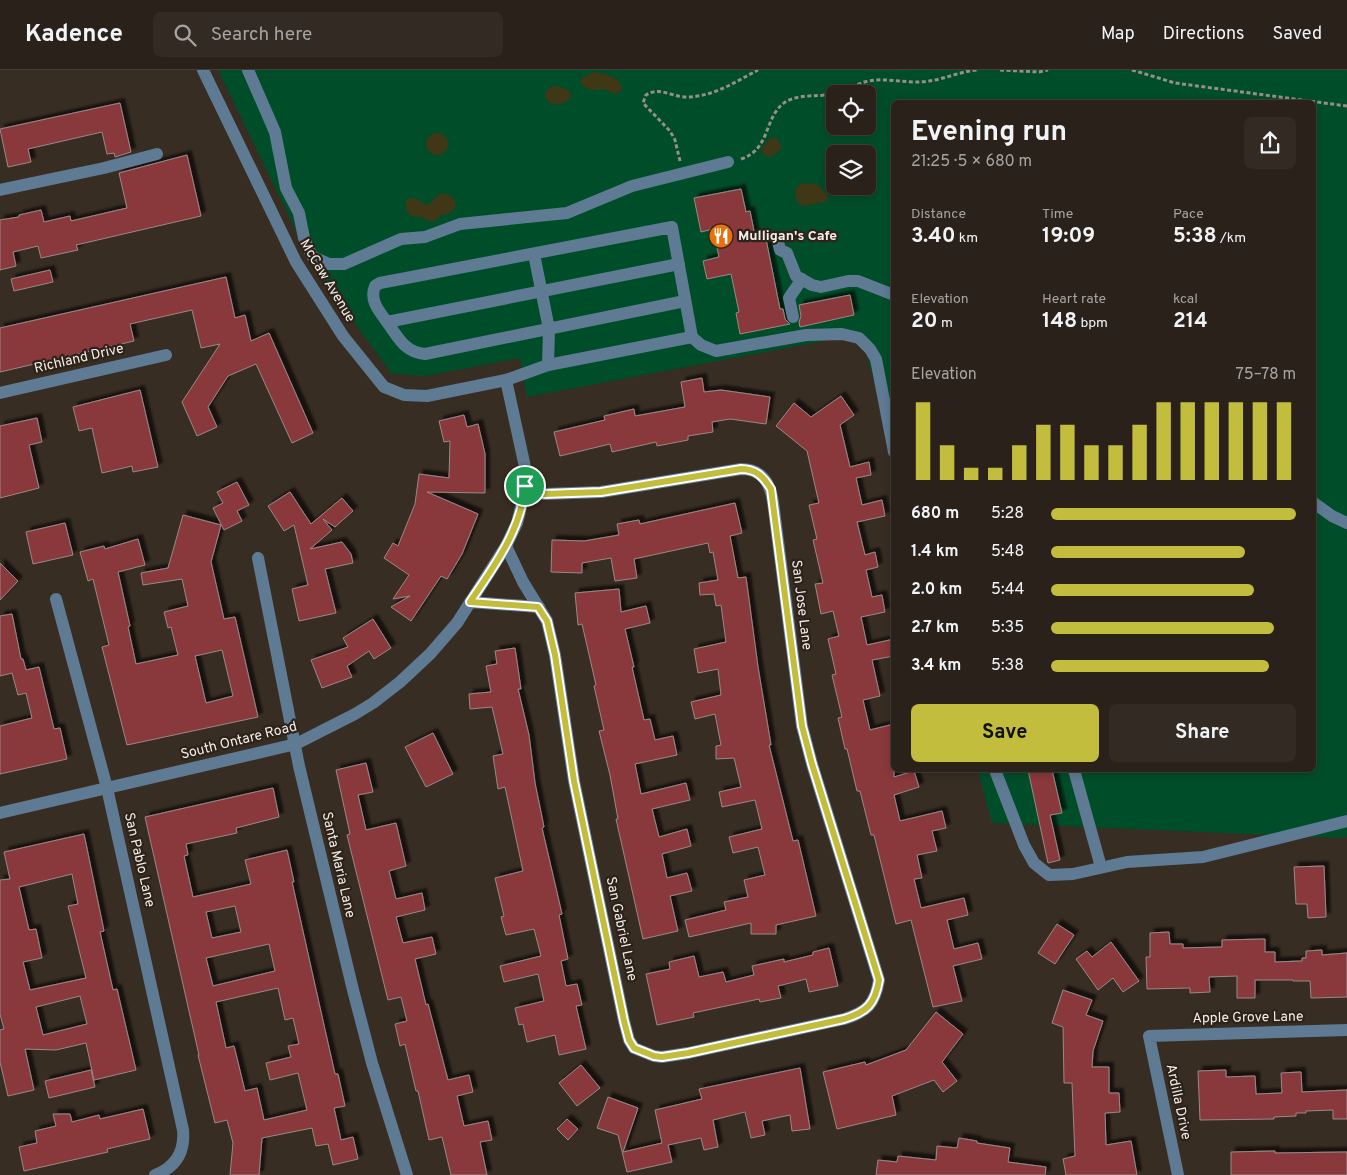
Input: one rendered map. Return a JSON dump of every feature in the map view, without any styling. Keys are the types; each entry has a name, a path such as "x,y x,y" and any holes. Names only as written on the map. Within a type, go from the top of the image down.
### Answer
{"street":[{"name":"McCaw Avenue","path":"203,70 296,262 343,336 384,387 404,396 416,397 506,380 548,365 692,337"},
{"path":"248,70 275,132 286,188 299,213 304,238 313,257 329,264 344,264 401,239 426,237 460,224 567,214 632,186 728,162"},
{"path":"0,190 104,168 157,154"},
{"path":"685,301 425,354 417,354 412,352 402,342 376,307 373,297 375,286 380,283 672,227 692,337 701,346 716,351 806,335 842,334 859,338 870,349 876,360 891,437"},
{"path":"777,237 780,250 787,253 796,276 812,285 821,287 848,281 858,281 891,294"},
{"path":"534,254 549,329 548,365"},
{"path":"387,322 679,264"},
{"path":"793,317 789,298 802,279"},
{"name":"Richland Drive","path":"0,393 166,355"},
{"name":"South Ontare Road","path":"0,813 296,744 355,714 400,682 430,654 457,623 506,546 517,523 525,486 525,466 506,380"},
{"name":"San Jose Lane","path":"525,486 544,494 601,492 741,469 751,469 766,480 771,489 773,502 802,726 812,764 877,971"},
{"path":"1316,504 1332,516 1347,523"},
{"name":"San Gabriel Lane","path":"506,546 518,572 547,621 555,655 574,781 624,1021 629,1040 634,1048 654,1056 688,1053 844,1019 868,1008 877,989 879,980 877,971"},
{"name":"Santa Maria Lane","path":"258,558 299,766 353,990 372,1063 407,1175"},
{"name":"San Pablo Lane","path":"56,598 107,788 183,1130 182,1150 178,1158 172,1166 155,1175"},
{"path":"470,602 538,607"},
{"path":"996,772 1024,845 1034,864 1049,875 1073,874 1127,862 1203,857 1347,821"},
{"path":"1075,772 1101,867"},
{"name":"Apple Grove Lane","path":"1149,1036 1347,1030"},
{"name":"Ardilla Drive","path":"1149,1036 1178,1175"}],"path":[{"path":"682,173 675,140 670,131 645,107 643,103 646,95 650,92 659,91 685,97 703,95 720,90 758,70"},
{"path":"728,162 747,157 755,152 761,144 772,119 787,101 833,94 869,81 929,82 978,70"},
{"path":"1000,70 1039,72 1048,70"},
{"path":"1132,70 1175,83 1302,100"},
{"path":"1316,102 1347,106"}],"green space":[{"path":"218,70 1347,70 1347,837 992,823 979,772 1316,772 1316,100 891,100 891,445 861,334 527,397 520,358 425,376 392,374 313,266"}],"sand":[{"path":"594,72 617,80 622,87 621,91 616,94 604,89 591,90 582,85 580,81 582,78"},
{"path":"553,86 568,90 571,95 568,101 556,104 547,100 546,93"},
{"path":"437,133 445,136 448,144 445,152 437,155 429,152 426,144 429,136"},
{"path":"774,137 782,148 771,157 765,156 761,149 768,140"},
{"path":"811,183 819,185 829,198 825,202 802,206 796,199 795,190 800,184"},
{"path":"442,193 453,198 455,208 448,214 441,215 435,221 411,216 406,210 408,199 416,199 428,205"}],"building":[{"path":"120,103 131,152 115,157 114,153 107,154 102,132 28,149 31,162 8,167 0,129"},
{"path":"187,155 201,216 76,245 78,250 41,258 38,246 13,252 16,266 0,270 0,220 19,217 19,215 41,210 44,222 70,216 71,221 127,208 119,173"},
{"path":"741,189 746,212 750,211 755,236 765,234 780,309 783,309 785,319 790,324 740,334 736,313 739,312 731,274 707,279 703,261 719,257 713,229 701,232 694,198"},
{"path":"50,270 53,282 14,291 11,279"},
{"path":"226,277 235,318 245,315 251,341 269,333 313,433 292,443 256,364 228,376 208,407 217,427 197,436 182,402 220,344 201,348 192,310 130,324 134,341 0,372 0,328"},
{"path":"850,295 854,315 800,327 799,305"},
{"path":"702,378 704,392 721,390 770,397 766,424 730,419 712,422 713,432 688,436 688,440 657,446 656,442 612,452 610,444 560,456 554,432 605,420 604,416 634,409 635,416 685,407 681,382"},
{"path":"140,390 158,467 133,472 132,466 102,473 92,428 79,431 73,407"},
{"path":"841,396 854,415 840,425 850,467 869,462 871,475 856,478 862,505 882,500 885,516 857,522 865,555 875,552 878,567 866,570 872,597 882,595 885,612 861,617 867,645 891,640 891,657 872,660 880,696 863,700 870,730 891,725 891,772 894,772 894,777 914,772 919,787 894,795 900,821 942,811 946,828 932,831 937,851 917,855 922,878 914,879 921,908 964,898 968,915 947,920 954,949 978,943 982,959 953,966 962,1001 933,1007 911,920 896,924 874,835 871,835 860,791 857,791 847,749 845,749 838,718 842,717 832,675 836,674 828,639 839,636 833,611 821,614 815,584 823,583 813,540 817,539 809,505 819,503 807,451 776,426 794,403 811,417"},
{"path":"464,415 467,427 478,424 485,454 485,493 427,492 478,514 462,554 447,579 441,576 411,621 391,607 410,596 393,599 409,575 384,558 393,543 398,546 415,504 419,474 449,478 450,441 444,442 439,421"},
{"path":"37,418 42,442 29,445 39,488 0,498 0,426"},
{"path":"237,482 249,505 237,511 242,521 224,530 213,508 223,503 217,492"},
{"path":"290,492 311,524 342,498 353,511 335,527 323,519 332,530 310,549 342,542 351,554 353,563 325,569 336,613 299,621 292,589 308,585 294,525 284,531 268,506"},
{"path":"735,503 742,533 730,536 738,578 746,577 771,745 769,745 793,841 798,840 816,916 776,925 776,934 751,934 751,923 689,937 685,920 726,910 724,902 748,897 744,880 765,875 758,847 733,853 729,837 762,829 755,800 722,807 719,792 741,787 734,758 716,759 716,746 721,745 715,714 695,719 691,702 721,695 718,669 698,673 694,649 726,642 721,605 716,606 714,594 700,595 699,583 718,580 713,552 710,553 708,543 634,559 637,578 615,581 611,558 582,563 582,573 551,572 552,540 584,541 619,535 617,524 639,520 640,524"},
{"path":"183,515 221,525 211,562 224,619 235,617 258,717 127,745 102,647 109,645 93,579 88,581 80,552 104,546 105,549 138,539 145,565 118,572 136,664 178,655 171,627 168,628 164,612 188,606 182,579 143,585 141,573 168,568","holes":["222,650 233,696 206,703 195,656"]},
{"path":"65,523 73,555 33,564 26,532"},
{"path":"0,563 18,581 0,600"},
{"path":"619,589 621,612 646,606 650,623 625,629 634,667 632,667 644,720 650,719 655,740 673,736 677,755 635,764 641,794 686,783 690,800 652,809 659,837 687,829 691,846 662,854 667,878 687,873 692,891 670,896 678,931 643,939 616,819 618,819 610,775 599,731 604,730 594,686 596,685 582,624 578,625 575,593"},
{"path":"12,614 21,659 23,659 26,670 39,667 54,729 60,728 67,759 0,774 0,726 32,718 26,693 18,695 12,673 0,676 0,616"},
{"path":"373,619 391,648 374,659 369,651 347,666 352,677 322,688 311,660 348,647 343,638"},
{"path":"515,648 521,689 518,689 529,735 535,783 544,827 542,828 562,914 559,915 568,959 561,961 566,986 577,984 582,1005 576,1006 586,1049 559,1055 555,1035 527,1042 523,1024 519,1025 515,1008 544,1001 538,974 504,982 500,966 541,956 534,929 506,935 501,917 504,916 495,878 523,871 505,787 498,789 493,756 503,754 492,707 470,709 469,694 491,692 486,666 497,664 495,651"},
{"path":"433,733 453,774 426,787 405,747"},
{"path":"366,763 373,792 358,795 366,830 396,823 406,866 389,871 396,899 422,893 425,910 396,917 403,943 432,937 436,954 415,959 448,1080 469,1075 473,1092 457,1096 464,1126 488,1121 492,1140 480,1142 487,1175 451,1175 442,1137 429,1140 405,1044 400,1046 395,1024 407,1021 401,997 388,1000 347,835 350,834 336,770"},
{"path":"1028,772 1052,772 1062,813 1050,815 1060,860 1048,863"},
{"path":"273,788 279,817 236,828 237,833 186,844 188,855 184,856 193,897 251,884 245,860 287,850 294,882 292,882 335,1074 338,1074 345,1106 334,1108 341,1140 353,1137 358,1159 333,1165 328,1144 316,1146 312,1128 262,1138 259,1175 230,1175 233,1143 227,1120 215,1123 145,817","holes":["235,906 241,932 212,938 206,912","269,944 275,971 213,986 206,958","278,988 285,1020 293,1018 299,1044 288,1046 291,1057 266,1063 270,1080 298,1073 307,1110 264,1120 257,1088 245,1091 234,1046 226,1048 216,1002"]},
{"path":"84,834 104,931 100,932 113,990 117,989 136,1070 94,1080 86,1043 56,1050 25,1049 34,1090 8,1096 0,1062 0,1030 4,1029 0,1014 0,880 10,879 4,852","holes":["72,874 78,904 68,906 86,978 30,990 23,962 42,958 36,929 29,930 19,887","80,996 87,1024 43,1035 36,1007"]},
{"path":"1324,866 1326,917 1308,918 1307,904 1296,904 1294,867"},
{"path":"1057,924 1074,935 1055,964 1038,953"},
{"path":"1169,932 1170,944 1183,944 1183,948 1222,947 1222,940 1265,939 1265,952 1275,952 1275,962 1302,961 1302,958 1306,958 1306,951 1322,950 1322,955 1347,953 1347,997 1311,998 1310,981 1255,980 1255,998 1237,998 1237,976 1209,977 1210,992 1190,993 1190,988 1147,989 1146,957 1150,957 1150,933"},
{"path":"1111,942 1139,981 1123,992 1113,978 1098,990 1076,959 1087,951 1092,957"},
{"path":"829,948 838,986 809,992 806,979 778,986 781,998 760,1002 759,999 693,1013 694,1017 657,1025 646,974 670,969 669,962 694,956 699,977 723,972 726,982 754,975 752,966 784,959 784,962 813,955 813,952"},
{"path":"1063,990 1092,1000 1086,1015 1103,1021 1093,1051 1092,1067 1109,1067 1109,1093 1119,1093 1120,1112 1105,1113 1106,1145 1131,1141 1137,1175 1066,1175 1063,1159 1075,1156 1072,1083 1064,1083 1063,1027 1052,1023"},
{"path":"936,1012 963,1034 942,1062 957,1081 943,1092 934,1080 892,1096 896,1115 837,1129 823,1072 865,1062 866,1065 906,1050"},
{"path":"581,1065 600,1088 577,1106 559,1083"},
{"path":"800,1068 810,1129 792,1131 790,1115 762,1121 765,1135 751,1138 745,1112 713,1120 718,1147 704,1150 701,1138 668,1145 672,1162 627,1172 618,1135 597,1128 608,1097 638,1108 623,1152 662,1143 655,1110 702,1099 699,1089"},
{"path":"91,1070 95,1087 49,1098 45,1081"},
{"path":"1226,1070 1226,1077 1255,1076 1256,1094 1282,1093 1281,1073 1301,1072 1302,1092 1347,1090 1347,1119 1333,1119 1333,1110 1306,1111 1306,1113 1296,1113 1296,1116 1274,1117 1274,1119 1200,1120 1198,1071"},
{"path":"143,1109 150,1139 107,1149 108,1152 24,1171 19,1147 37,1143 35,1131 56,1126 53,1114 70,1114 72,1122 99,1115 100,1119"},
{"path":"567,1119 578,1129 568,1140 557,1129"},
{"path":"959,1138 1010,1148 1008,1162 1046,1167 1045,1175 876,1175 878,1160 897,1162 898,1156 936,1160 937,1146 957,1148"},
{"path":"1275,1151 1275,1153 1347,1152 1347,1175 1231,1175 1231,1152"}],"place":[{"name":"Mulligan's Cafe","path":"721,236"}],"route":[{"path":"741,469 751,469 766,480 771,489 773,502 802,726 879,980 868,1008 844,1019 688,1053 662,1057 642,1053 634,1048 629,1040 624,1021 574,781 555,655 547,621 538,607 470,602 506,546 517,523 525,486 544,494 601,492 725,470 741,469"}]}
